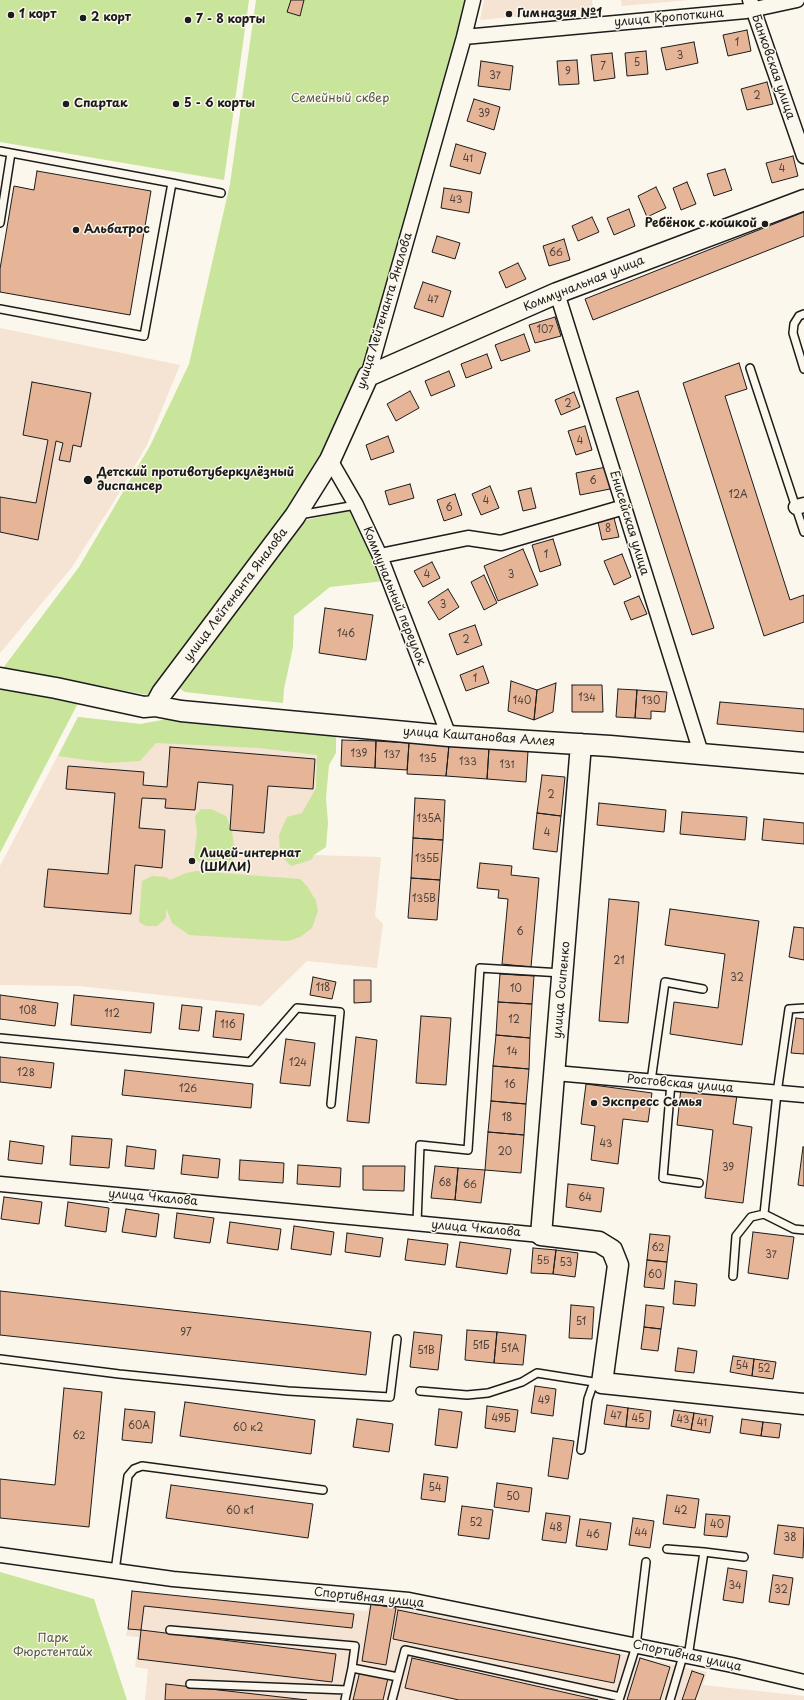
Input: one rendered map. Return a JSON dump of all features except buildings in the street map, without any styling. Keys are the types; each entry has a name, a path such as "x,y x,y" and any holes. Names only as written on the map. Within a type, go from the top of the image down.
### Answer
{"street":[{"name":"улица Лейтенанта Яналова","path":"153,707 295,516 330,460 368,376 468,37 473,0"},
{"name":"улица Кропоткина","path":"468,37 753,7 797,0"},
{"name":"Банковская улица","path":"753,7 804,156"},
{"name":"Коммунальная улица","path":"368,376 557,293 804,200"},
{"name":"Енисейская улица","path":"557,293 701,753"},
{"name":"Коммунальный переулок","path":"330,460 356,505 380,556 449,736"},
{"path":"380,556 468,538 501,543 624,507"},
{"name":"улица Каштановая Аллея","path":"0,678 181,711 449,736 701,753 804,763"},
{"name":"улица Осипенко","path":"541,1235 581,744"},
{"name":"Ростовская улица","path":"555,1073 804,1095"},
{"name":"улица Чкалова","path":"0,1184 541,1235 599,1242 612,1250 618,1265 598,1383"},
{"path":"598,1383 804,1404"},
{"name":"Спортивная улица","path":"0,1555 173,1579 409,1600 686,1656 804,1682"}],"lane":[{"path":"0,151 221,193"},
{"path":"0,223 11,153"},
{"path":"0,309 144,336 172,183"},
{"path":"804,314 799,316 794,324 793,333 804,369"},
{"path":"750,368 800,506 804,532"},
{"path":"295,516 356,505"},
{"path":"417,1223 420,1145 468,1150 480,968 563,973"},
{"path":"651,1081 665,982 703,989"},
{"path":"0,1038 250,1062 297,1008 340,1012 331,1104"},
{"path":"764,1214 788,1009 804,1008"},
{"path":"670,1083 663,1178 699,1183"},
{"path":"734,1276 736,1236 751,1217 764,1214 794,1229 804,1230"},
{"path":"0,1359 119,1374 288,1391 390,1397 397,1339"},
{"path":"420,1390 466,1395 488,1393 522,1382 537,1373 598,1383 588,1399 581,1450"},
{"path":"115,1571 128,1476 134,1469 142,1466 323,1490"},
{"path":"667,1549 744,1556"},
{"path":"670,1700 686,1656 704,1552"},
{"path":"392,1700 405,1650 620,1698 636,1646 646,1562"},
{"path":"170,1630 355,1646 345,1700"},
{"path":"352,1668 398,1677"},
{"path":"190,1684 347,1690"}],"shaded area":[{"name":"Гимназия №1","path":"484,0 592,0 593,9 480,20"},
{"name":"Гимназия №1","path":"621,0 689,0 622,6"},
{"name":"Детский противотуберкулёзный диспансер","path":"0,328 180,365 147,445 113,503 72,567 0,653 0,532 38,539 56,441 63,443 60,460 70,462 73,445 81,447 32,383 23,435 48,440 36,503 0,497"},
{"name":"Лицей-интернат (ШИЛИ)","path":"78,717 322,744 314,855 381,857 375,916 383,924 377,968 307,961 261,1006 79,986 0,985 0,866"},
{"path":"134,1595 367,1611 370,1603 450,1617 707,1672 703,1685 804,1696 804,1700 145,1700 148,1669 135,1667 139,1637 126,1636"}],"green space":[{"name":"Спартак","path":"0,0 249,0 224,180 0,142"},
{"name":"Семейный сквер","path":"256,0 468,0 361,374 311,476 154,696 88,684 0,853 0,672 79,567 150,446 189,364 230,184"},
{"path":"352,510 384,581 330,587 294,616 293,647 284,689 283,703 185,692 176,686 297,522"},
{"path":"78,717 140,724 173,718 336,735 336,753 329,765 326,798 328,823 326,847 314,855 311,860 291,866 280,855 279,835 287,817 302,813 316,788 317,755 259,748 156,743 140,761 107,763 58,756"},
{"path":"201,809 211,809 226,816 232,830 235,856 226,871 205,868 194,857 197,832 195,816"},
{"path":"197,871 300,879 307,886 316,901 318,911 312,928 300,937 288,941 189,935 172,923 166,908 166,918 157,926 146,926 139,922 142,881 152,876 166,877 170,880 186,873"},
{"name":"Парк Фюрстентайх","path":"0,1572 94,1599 127,1700 0,1700"}],"place":[{"name":"Гимназия №1","path":"509,14"},
{"name":"1 корт","path":"11,15"},
{"name":"2 корт","path":"83,18"},
{"name":"7 - 8 корты","path":"188,20"},
{"name":"Спартак","path":"66,104"},
{"name":"5 - 6 корты","path":"176,104"},
{"name":"Ребёнок с кошкой","path":"765,224"},
{"name":"Альбатрос","path":"76,230"},
{"name":"Детский противотуберкулёзный диспансер","path":"88,480"},
{"name":"Лицей-интернат (ШИЛИ)","path":"192,861"},
{"name":"Экспресс Семья","path":"594,1103"}]}
